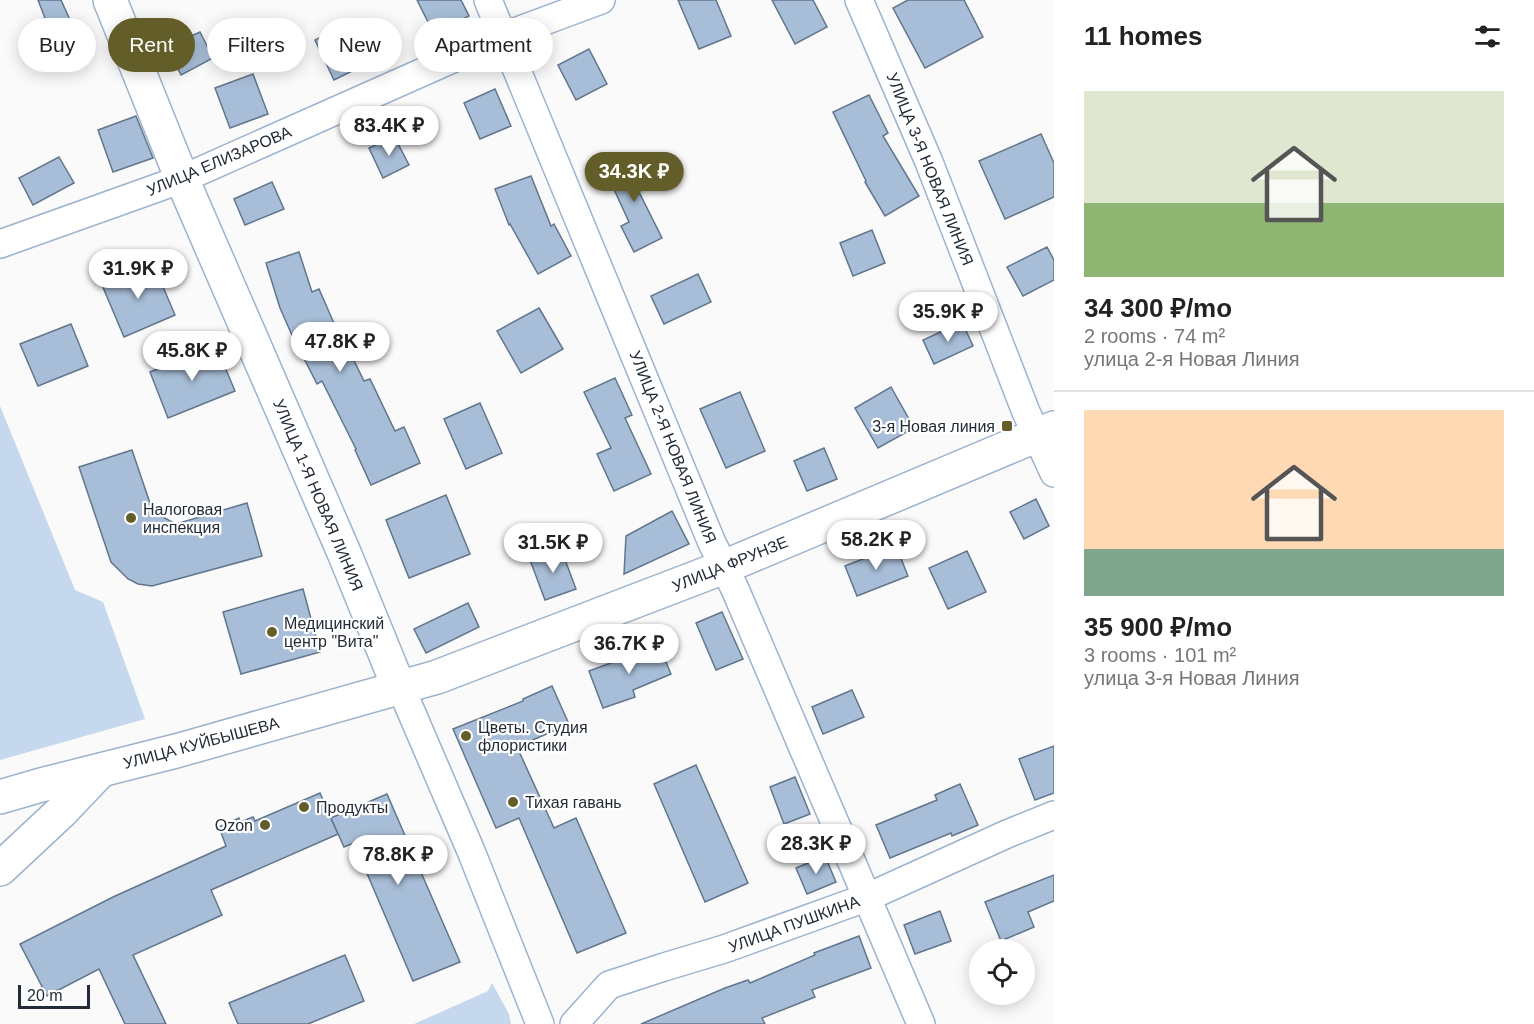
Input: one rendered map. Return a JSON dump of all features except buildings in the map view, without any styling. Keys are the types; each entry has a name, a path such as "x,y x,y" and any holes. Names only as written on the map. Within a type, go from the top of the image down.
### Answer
{"main road":[{"name":"УЛИЦА 1-Я НОВАЯ ЛИНИЯ","path":"110,0 182,179 401,688"},
{"name":"УЛИЦА ФРУНЗЕ","path":"401,688 437,677 724,567 1046,432"},
{"name":"УЛИЦА КУЙБЫШЕВА","path":"0,797 401,688"},
{"path":"0,869 62,812 100,770"}],"street":[{"name":"УЛИЦА 2-Я НОВАЯ ЛИНИЯ","path":"488,0 496,18"},
{"name":"УЛИЦА ЕЛИЗАРОВА","path":"552,18 601,0"},
{"name":"УЛИЦА 3-Я НОВАЯ ЛИНИЯ","path":"859,0 929,162 1022,401 1046,432 1054,473"},
{"name":"УЛИЦА ЕЛИЗАРОВА","path":"0,244 182,179 423,72"},
{"name":"УЛИЦА 2-Я НОВАЯ ЛИНИЯ","path":"519,72 707,532 735,589 921,1024"},
{"name":"УЛИЦА 1-Я НОВАЯ ЛИНИЯ","path":"401,688 471,851 540,1024"},
{"name":"УЛИЦА ПУШКИНА","path":"574,1024 609,985 723,949 868,897 1054,815"}],"shaded area":[{"path":"0,406 75,590 103,602 145,719 0,760"},
{"path":"492,983 509,1014 511,1024 414,1024 488,991"}],"place":[{"name":"3-я Новая линия","path":"1007,426"},
{"name":"Налоговая инспекция","path":"131,518"},
{"name":"Медицинский центр \"Вита\"","path":"272,632"},
{"name":"Цветы. Студия флористики","path":"466,736"},
{"name":"Тихая гавань","path":"513,802"},
{"name":"Продукты","path":"304,807"},
{"name":"Ozon","path":"265,825"}]}
